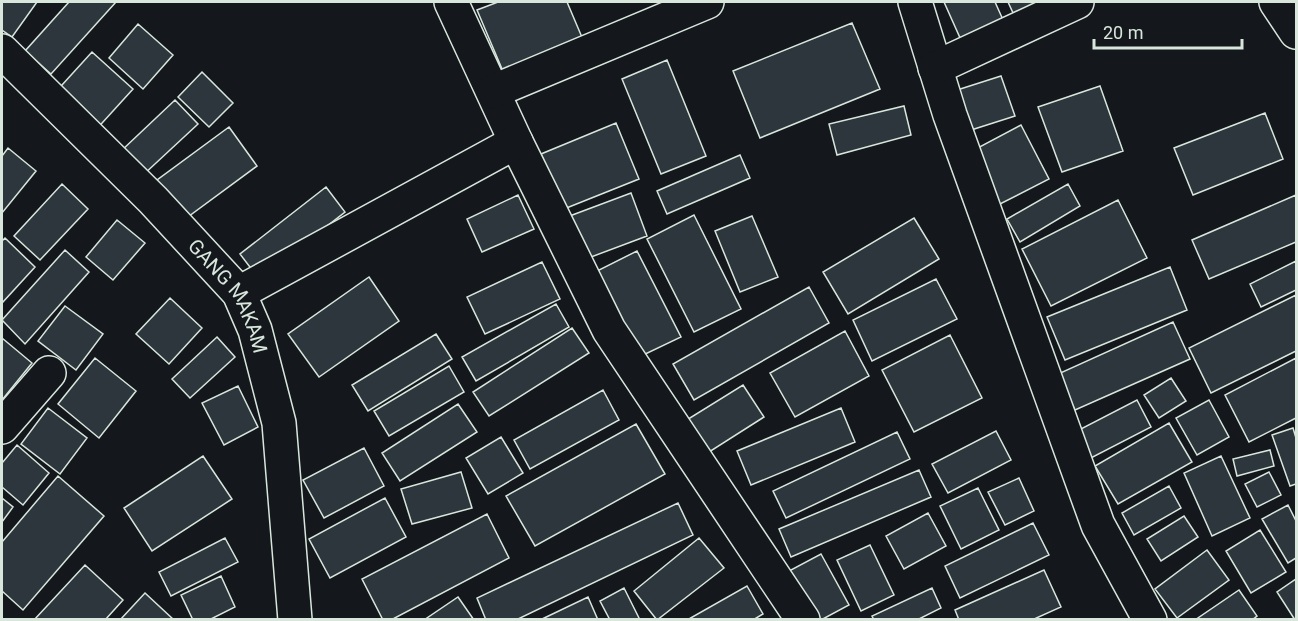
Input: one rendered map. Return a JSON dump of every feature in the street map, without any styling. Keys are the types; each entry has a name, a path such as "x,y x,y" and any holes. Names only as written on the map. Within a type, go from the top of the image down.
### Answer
{"street":[{"path":"451,2 494,90 516,142 609,330 803,620"},
{"path":"494,90 707,2"},
{"path":"915,2 950,115 1098,525 1150,620"},
{"path":"935,68 1077,2"},
{"path":"1276,2 1296,32"},
{"name":"GANG MAKAM","path":"2,51 153,200 239,293 255,330 279,423 295,620"},
{"path":"239,293 516,142"},
{"path":"2,427 50,373"}],"building":[{"path":"2,2 37,2 12,37 2,30"},
{"path":"69,2 116,2 51,74 25,51"},
{"path":"498,2 567,2 584,42 505,76 477,10"},
{"path":"944,2 995,2 1004,22 961,40"},
{"path":"1008,2 1042,2 1014,15"},
{"path":"852,23 880,89 760,138 733,71"},
{"path":"138,24 173,55 143,89 109,58"},
{"path":"92,52 133,89 93,133 52,96"},
{"path":"667,60 706,156 661,174 622,79"},
{"path":"202,72 233,103 209,127 178,97"},
{"path":"1001,76 1015,116 968,131 954,91"},
{"path":"1100,86 1123,151 1062,172 1038,107"},
{"path":"175,100 198,124 142,176 120,152"},
{"path":"904,106 911,135 837,155 829,124"},
{"path":"1265,113 1283,159 1193,195 1174,148"},
{"path":"616,123 639,179 564,209 541,154"},
{"path":"1021,125 1049,179 998,205 970,152"},
{"path":"229,127 257,166 181,222 153,183"},
{"path":"8,148 36,171 2,213 2,156"},
{"path":"740,155 750,178 667,214 657,191"},
{"path":"62,184 88,209 40,260 14,236"},
{"path":"1068,184 1080,206 1020,242 1007,219"},
{"path":"326,187 345,212 259,279 240,254"},
{"path":"631,193 647,236 583,260 567,217"},
{"path":"518,195 534,229 482,252 467,219"},
{"path":"1296,195 1296,242 1209,279 1192,240"},
{"path":"1118,200 1147,258 1051,306 1022,249"},
{"path":"694,215 741,309 694,332 647,239"},
{"path":"752,216 778,277 740,292 715,231"},
{"path":"914,218 939,259 848,314 823,272"},
{"path":"117,220 145,243 113,280 86,257"},
{"path":"5,238 35,267 2,303 2,241"},
{"path":"65,250 89,272 25,344 2,320"},
{"path":"637,251 681,337 637,358 595,272"},
{"path":"1296,261 1296,290 1261,307 1250,284"},
{"path":"542,262 560,299 485,334 467,297"},
{"path":"1170,267 1187,310 1065,360 1047,317"},
{"path":"369,277 399,321 319,377 288,334"},
{"path":"936,279 957,319 872,361 853,320"},
{"path":"809,287 829,323 694,400 673,364"},
{"path":"1296,295 1296,351 1211,393 1189,348"},
{"path":"170,298 202,328 169,364 136,334"},
{"path":"556,304 569,327 476,381 462,357"},
{"path":"65,306 103,334 76,370 38,341"},
{"path":"1173,322 1190,359 1075,410 1058,374"},
{"path":"572,328 589,353 489,416 473,392"},
{"path":"845,331 869,376 795,417 770,373"},
{"path":"436,334 452,359 368,411 352,385"},
{"path":"950,335 982,398 914,432 882,370"},
{"path":"217,337 235,357 190,398 172,379"},
{"path":"2,338 32,363 2,400"},
{"path":"95,358 136,391 99,438 58,404"},
{"path":"1296,358 1296,418 1249,442 1225,395"},
{"path":"449,366 464,392 389,436 374,411"},
{"path":"1171,378 1186,401 1159,418 1144,395"},
{"path":"743,385 764,417 706,454 685,421"},
{"path":"238,386 258,427 224,445 202,403"},
{"path":"603,390 619,420 530,469 514,440"},
{"path":"1137,400 1151,427 1087,460 1073,433"},
{"path":"1209,400 1229,437 1197,455 1176,418"},
{"path":"458,404 477,432 400,481 382,453"},
{"path":"48,408 87,438 60,474 21,444"},
{"path":"841,408 855,442 751,485 737,451"},
{"path":"1169,423 1192,462 1118,504 1095,466"},
{"path":"636,424 665,474 535,546 506,496"},
{"path":"1293,428 1296,438 1296,484 1290,486 1272,435"},
{"path":"996,431 1011,460 948,493 932,464"},
{"path":"897,432 910,459 786,518 773,491"},
{"path":"501,437 523,473 488,494 466,458"},
{"path":"17,445 49,473 23,505 2,487 2,463"},
{"path":"364,448 384,486 324,518 303,480"},
{"path":"1270,450 1274,466 1237,476 1233,459"},
{"path":"203,456 232,499 152,551 124,508"},
{"path":"1221,456 1250,518 1212,536 1184,473"},
{"path":"919,470 931,497 791,557 779,529"},
{"path":"461,472 472,508 412,524 401,489"},
{"path":"1269,472 1281,495 1257,507 1245,484"},
{"path":"58,476 104,516 23,610 2,591 2,542"},
{"path":"1019,478 1034,511 1005,525 988,492"},
{"path":"1169,486 1181,508 1134,535 1122,513"},
{"path":"978,488 999,530 961,549 940,506"},
{"path":"2,498 13,507 2,522"},
{"path":"385,498 406,537 330,578 309,539"},
{"path":"678,503 693,535 516,620 486,620 477,598"},
{"path":"1288,505 1296,521 1296,558 1288,563 1262,519"},
{"path":"928,513 946,546 904,569 886,536"},
{"path":"487,514 509,558 391,620 383,620 362,579"},
{"path":"1184,516 1198,537 1161,561 1147,539"},
{"path":"1033,523 1049,555 960,598 945,566"},
{"path":"1260,530 1286,572 1251,593 1226,551"},
{"path":"225,538 238,562 171,596 159,572"},
{"path":"699,538 724,568 657,620 634,591"},
{"path":"870,545 894,595 861,611 837,560"},
{"path":"1207,550 1229,580 1177,618 1155,589"},
{"path":"821,554 849,605 821,620 815,620 789,571"},
{"path":"85,565 123,600 105,620 34,620"},
{"path":"1044,570 1061,607 1032,620 959,620 955,610"},
{"path":"221,576 235,607 209,620 193,620 181,595"},
{"path":"1296,579 1296,620 1295,620 1277,592"},
{"path":"747,586 763,614 753,620 687,620"},
{"path":"624,588 640,620 610,620 600,601"},
{"path":"932,588 941,608 917,620 874,620 872,616"},
{"path":"1239,590 1257,616 1252,620 1195,620"},
{"path":"145,593 174,620 120,620"},
{"path":"458,597 474,620 424,620"},
{"path":"588,597 598,620 540,620"}]}
